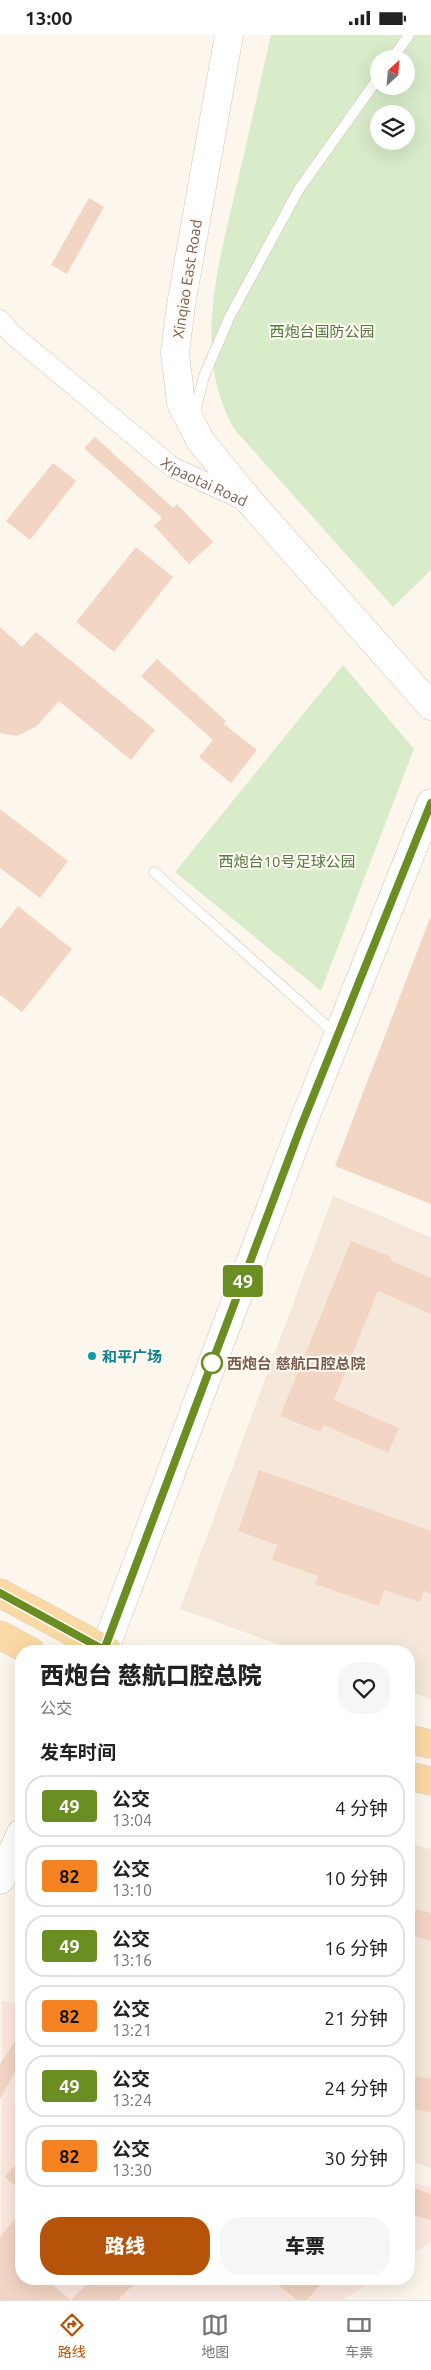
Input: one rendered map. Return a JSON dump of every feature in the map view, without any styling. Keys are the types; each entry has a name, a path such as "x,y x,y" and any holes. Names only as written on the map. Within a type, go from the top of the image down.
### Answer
{"main road":[{"path":"0,1593 94,1645"},
{"path":"0,1635 19,1645"},
{"path":"415,1740 431,1744"},
{"path":"415,1777 431,1781"}],"street":[{"name":"Xinqiao East Road","path":"229,35 181,305 175,353 181,403 200,440 252,503"},
{"name":"Xipaotai Road","path":"0,320 12,334 172,467 252,503 431,706"},
{"path":"107,1645 300,1129 431,803"},
{"path":"0,1880 15,1846"}],"lane":[{"path":"398,50 409,35"},
{"path":"192,424 204,376 235,307 299,189 370,90"},
{"path":"154,872 338,1035"}],"shaded area":[{"path":"333,1196 431,1237 431,1699 415,1693 415,1645 280,1645 180,1609"},
{"path":"415,1845 431,1849 431,2168 415,2163"},
{"path":"2,2001 15,2003 15,2285 366,2285 343,2300 0,2300"},
{"path":"415,2183 431,2187 431,2242 415,2253"}],"green space":[{"name":"西炮台国防公园","path":"271,35 431,35 431,570 393,607 235,430 221,401 214,370 211,338 217,274"},
{"name":"西炮台10号足球公园","path":"343,665 414,749 321,991 175,872"}],"building":[{"path":"89,198 104,207 67,274 51,265"},
{"path":"95,437 173,508 177,504 213,542 189,564 154,526 162,518 84,448"},
{"path":"53,463 76,481 30,540 6,521"},
{"path":"136,547 173,577 114,652 76,622"},
{"path":"0,627 22,647 36,632 155,730 131,760 59,701 37,726 17,736 0,733"},
{"path":"157,659 226,721 224,724 257,750 231,783 199,757 213,740 141,676"},
{"path":"0,809 68,861 40,898 0,868"},
{"path":"18,906 72,949 22,1012 0,995 0,929"},
{"path":"431,919 431,1204 335,1166"},
{"path":"351,1241 391,1257 390,1260 431,1278 431,1314 378,1291 334,1400 399,1428 388,1453 324,1425 320,1432 280,1416"},
{"path":"259,1470 431,1531 431,1594 424,1591 420,1602 384,1590 379,1606 315,1584 318,1576 272,1560 277,1545 238,1531"},
{"path":"416,1909 431,1913 431,1941 415,1936"},
{"path":"15,2041 15,2072 0,2099 0,2064"},
{"path":"415,2076 431,2079 431,2112 415,2110"},
{"path":"15,2164 15,2186 5,2177"},
{"path":"415,2188 431,2194 431,2220 415,2216"},
{"path":"15,2219 15,2285 52,2285 71,2300 0,2300 0,2237"},
{"path":"86,2285 133,2285 118,2300 71,2300"},
{"path":"278,2285 319,2286 307,2300 297,2300"}],"bus line":[{"name":"49","path":"106,1645 300,1129 431,803"},
{"name":"49","path":"0,1593 95,1645"}],"place":[{"name":"和平广场","path":"92,1356"},
{"name":"西炮台 慈航口腔总院","path":"212,1363"}]}
